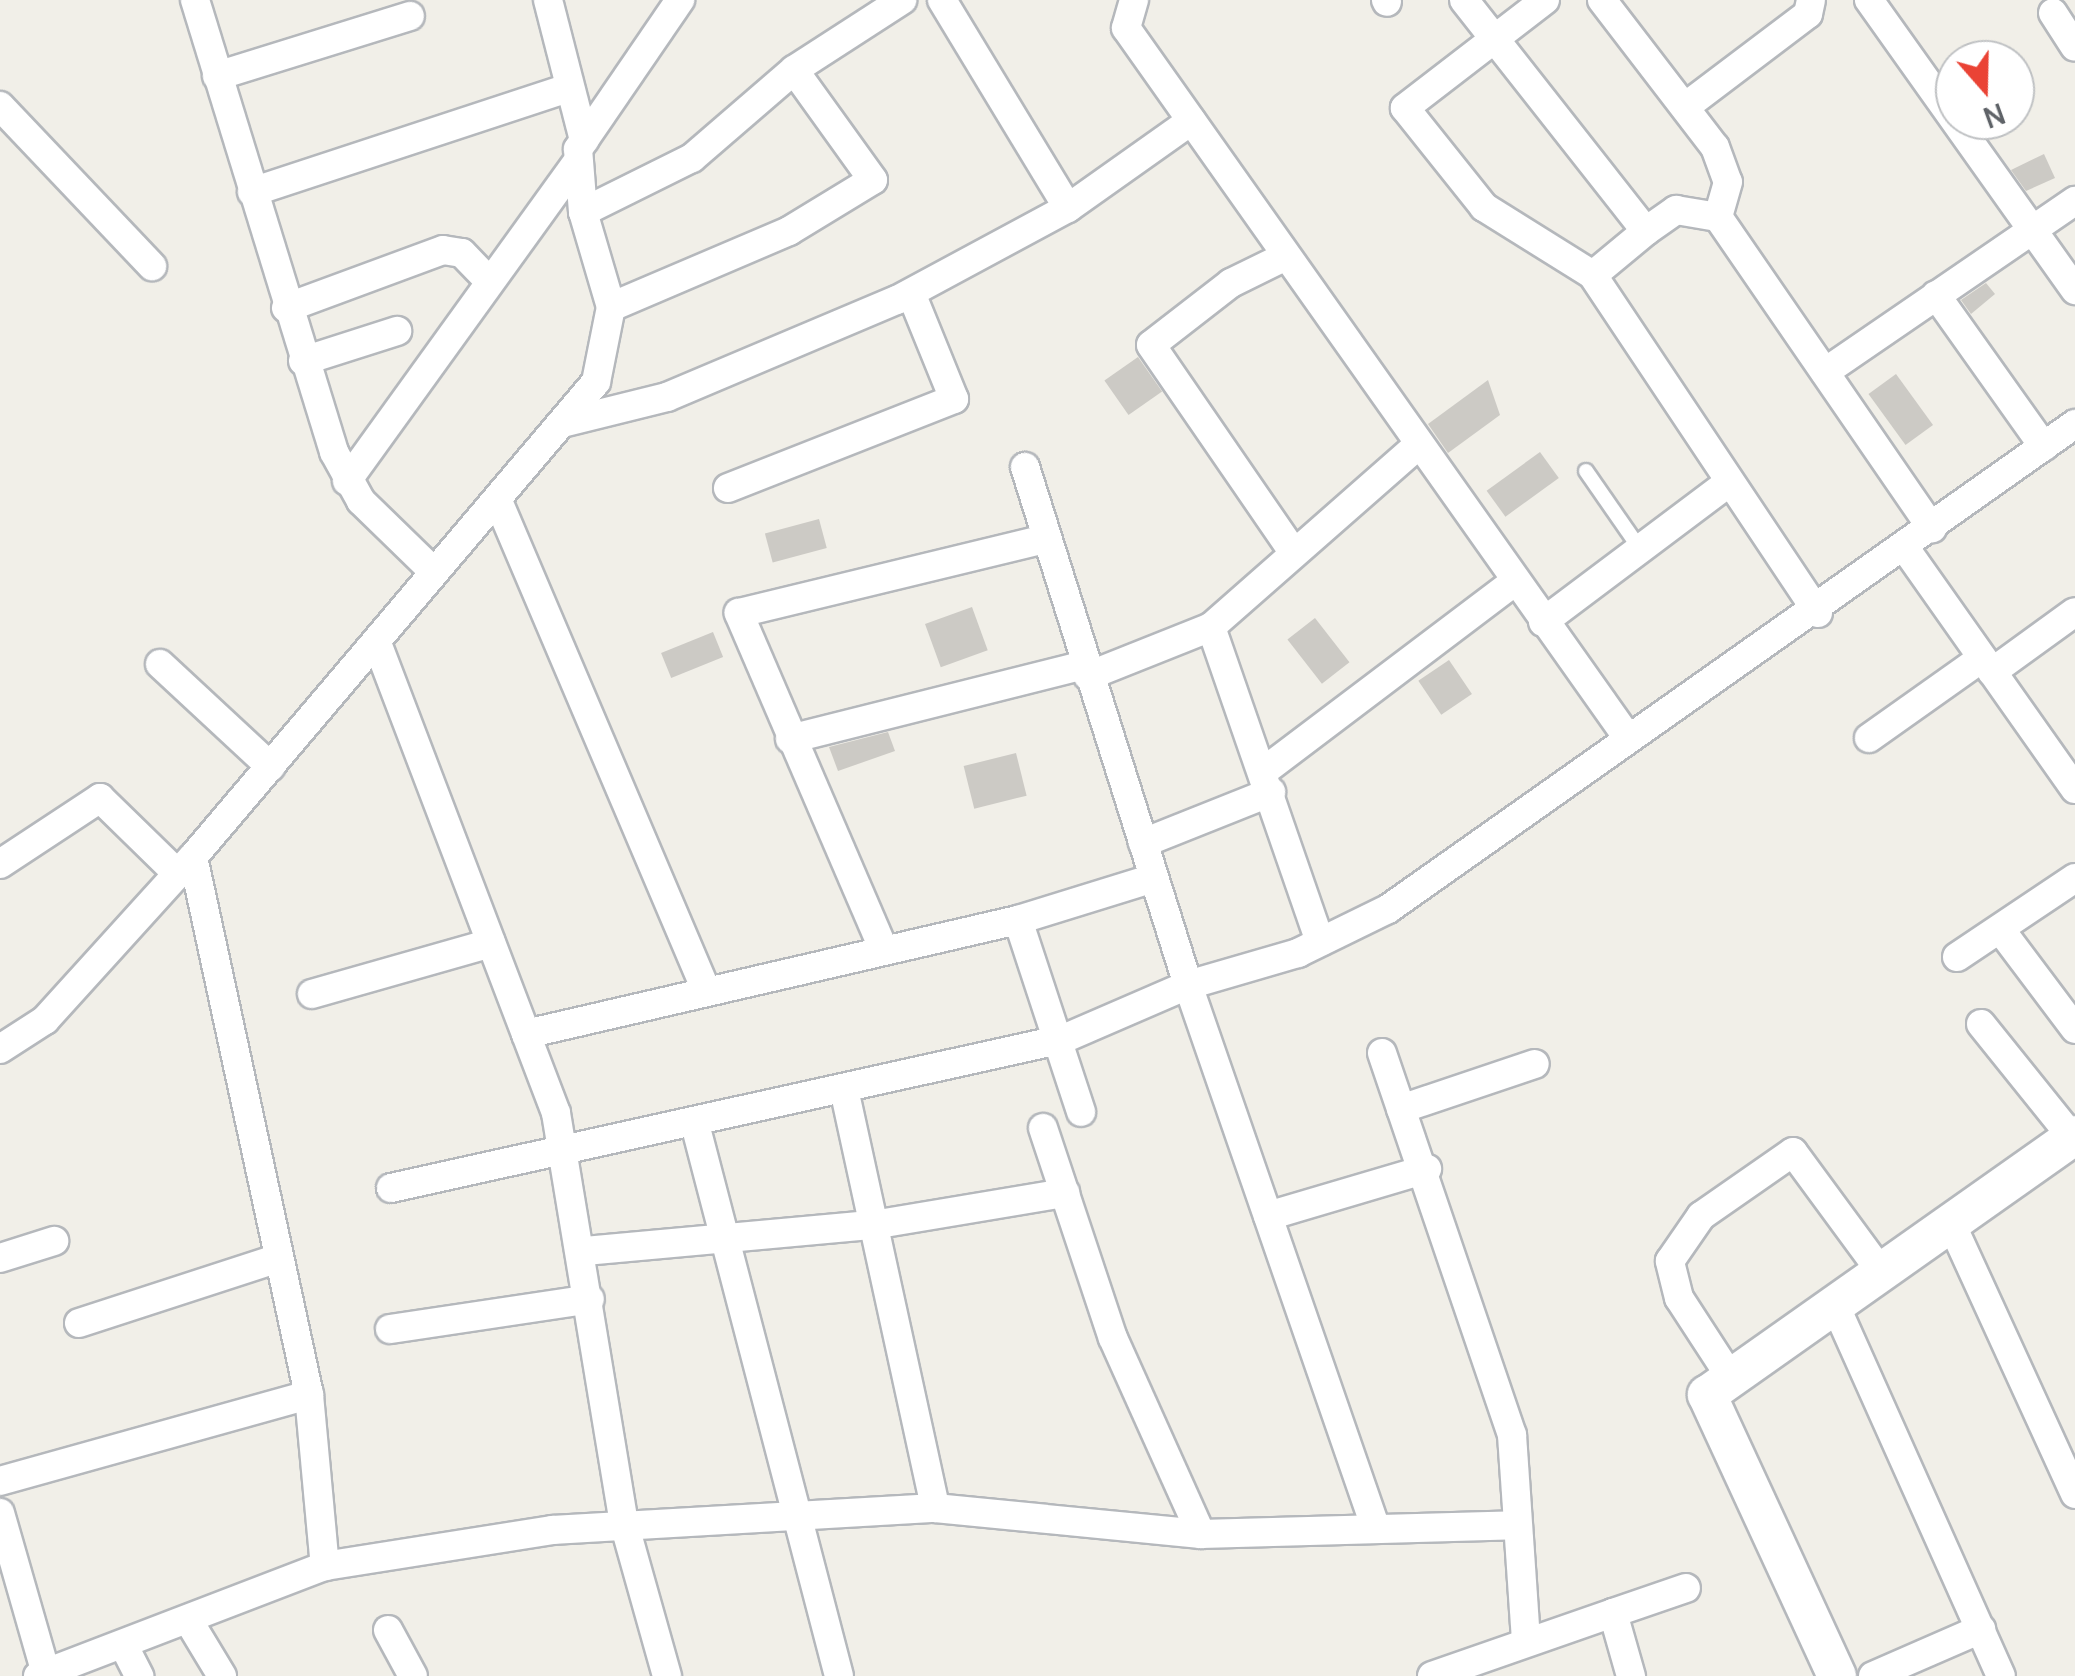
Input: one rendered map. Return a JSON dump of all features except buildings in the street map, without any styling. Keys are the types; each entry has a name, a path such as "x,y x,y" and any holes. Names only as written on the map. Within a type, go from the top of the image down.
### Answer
{"street":[{"path":"195,0 286,308 347,481 432,570"},
{"path":"0,1049 45,1020 186,866 377,642 432,570 498,501 596,382 611,307 583,212 580,152 548,0"},
{"path":"347,481 580,152 680,0"},
{"path":"583,212 692,158 794,70 902,0"},
{"path":"942,0 1068,208"},
{"path":"1134,0 1126,28 1415,448 1628,738"},
{"path":"1464,0 1646,231"},
{"path":"1544,0 1405,108 1484,207 1593,275 1818,613"},
{"path":"1602,0 1684,107 1728,182 1718,217"},
{"path":"1684,107 1808,14 1811,0"},
{"path":"1869,0 2075,290"},
{"path":"2053,13 2075,47"},
{"path":"216,76 410,16"},
{"path":"611,307 789,231 873,180 794,70"},
{"path":"252,192 569,88"},
{"path":"0,106 152,266"},
{"path":"566,422 667,397 910,293 1068,208 1191,120"},
{"path":"1825,372 2075,200"},
{"path":"1593,275 1676,210 1718,217 1932,528"},
{"path":"286,308 443,250 462,253 488,280"},
{"path":"1282,258 1231,283 1151,345 1292,550"},
{"path":"728,488 954,399 910,293"},
{"path":"391,1188 566,1154 1063,1039 1188,985 1263,968 1388,909 1628,738 1818,613 1932,528 2063,443 1936,294"},
{"path":"303,361 397,331"},
{"path":"790,739 1087,670 1211,628 1292,550 1415,448"},
{"path":"1025,467 1044,539 1188,985 1376,1526"},
{"path":"1543,622 1728,483"},
{"path":"498,501 706,990"},
{"path":"883,948 740,627 744,608 1044,539"},
{"path":"1905,548 2075,789"},
{"path":"1143,843 1268,782 1513,583"},
{"path":"1869,738 2075,612"},
{"path":"1211,628 1268,782 1320,942"},
{"path":"377,642 526,1034 566,1154 585,1251 624,1523 667,1676"},
{"path":"160,664 270,766"},
{"path":"0,864 100,798 186,866 308,1394 325,1566"},
{"path":"526,1034 883,948 1018,920 1154,878"},
{"path":"1957,957 2075,878"},
{"path":"1018,920 1063,1039 1080,1112"},
{"path":"2000,929 2075,1029"},
{"path":"312,994 491,943"},
{"path":"1837,1676 1707,1396 2073,1136 1981,1024"},
{"path":"1382,1053 1427,1169 1512,1436 1526,1642"},
{"path":"1402,1109 1535,1064"},
{"path":"844,1090 935,1508"},
{"path":"695,1124 728,1237 790,1514 840,1676"},
{"path":"1044,1128 1114,1338 1201,1534"},
{"path":"1731,1378 1679,1298 1670,1260 1701,1216 1793,1152 1881,1272"},
{"path":"1268,1216 1427,1169"},
{"path":"585,1251 873,1225 1065,1193"},
{"path":"1950,1223 2065,1444 2075,1494"},
{"path":"0,1258 54,1241"},
{"path":"80,1324 276,1259"},
{"path":"390,1329 590,1299"},
{"path":"1835,1305 2001,1676"},
{"path":"0,1481 308,1394"},
{"path":"0,1513 42,1675 190,1623 325,1566 624,1523 935,1508 1201,1534 1516,1525"},
{"path":"1432,1676 1686,1588"},
{"path":"1614,1613 1631,1676"},
{"path":"190,1623 222,1676"},
{"path":"1873,1676 1980,1629"},
{"path":"388,1630 413,1676"},
{"path":"124,1646 139,1676"}],"lane":[{"path":"1586,470 1640,549"}]}
